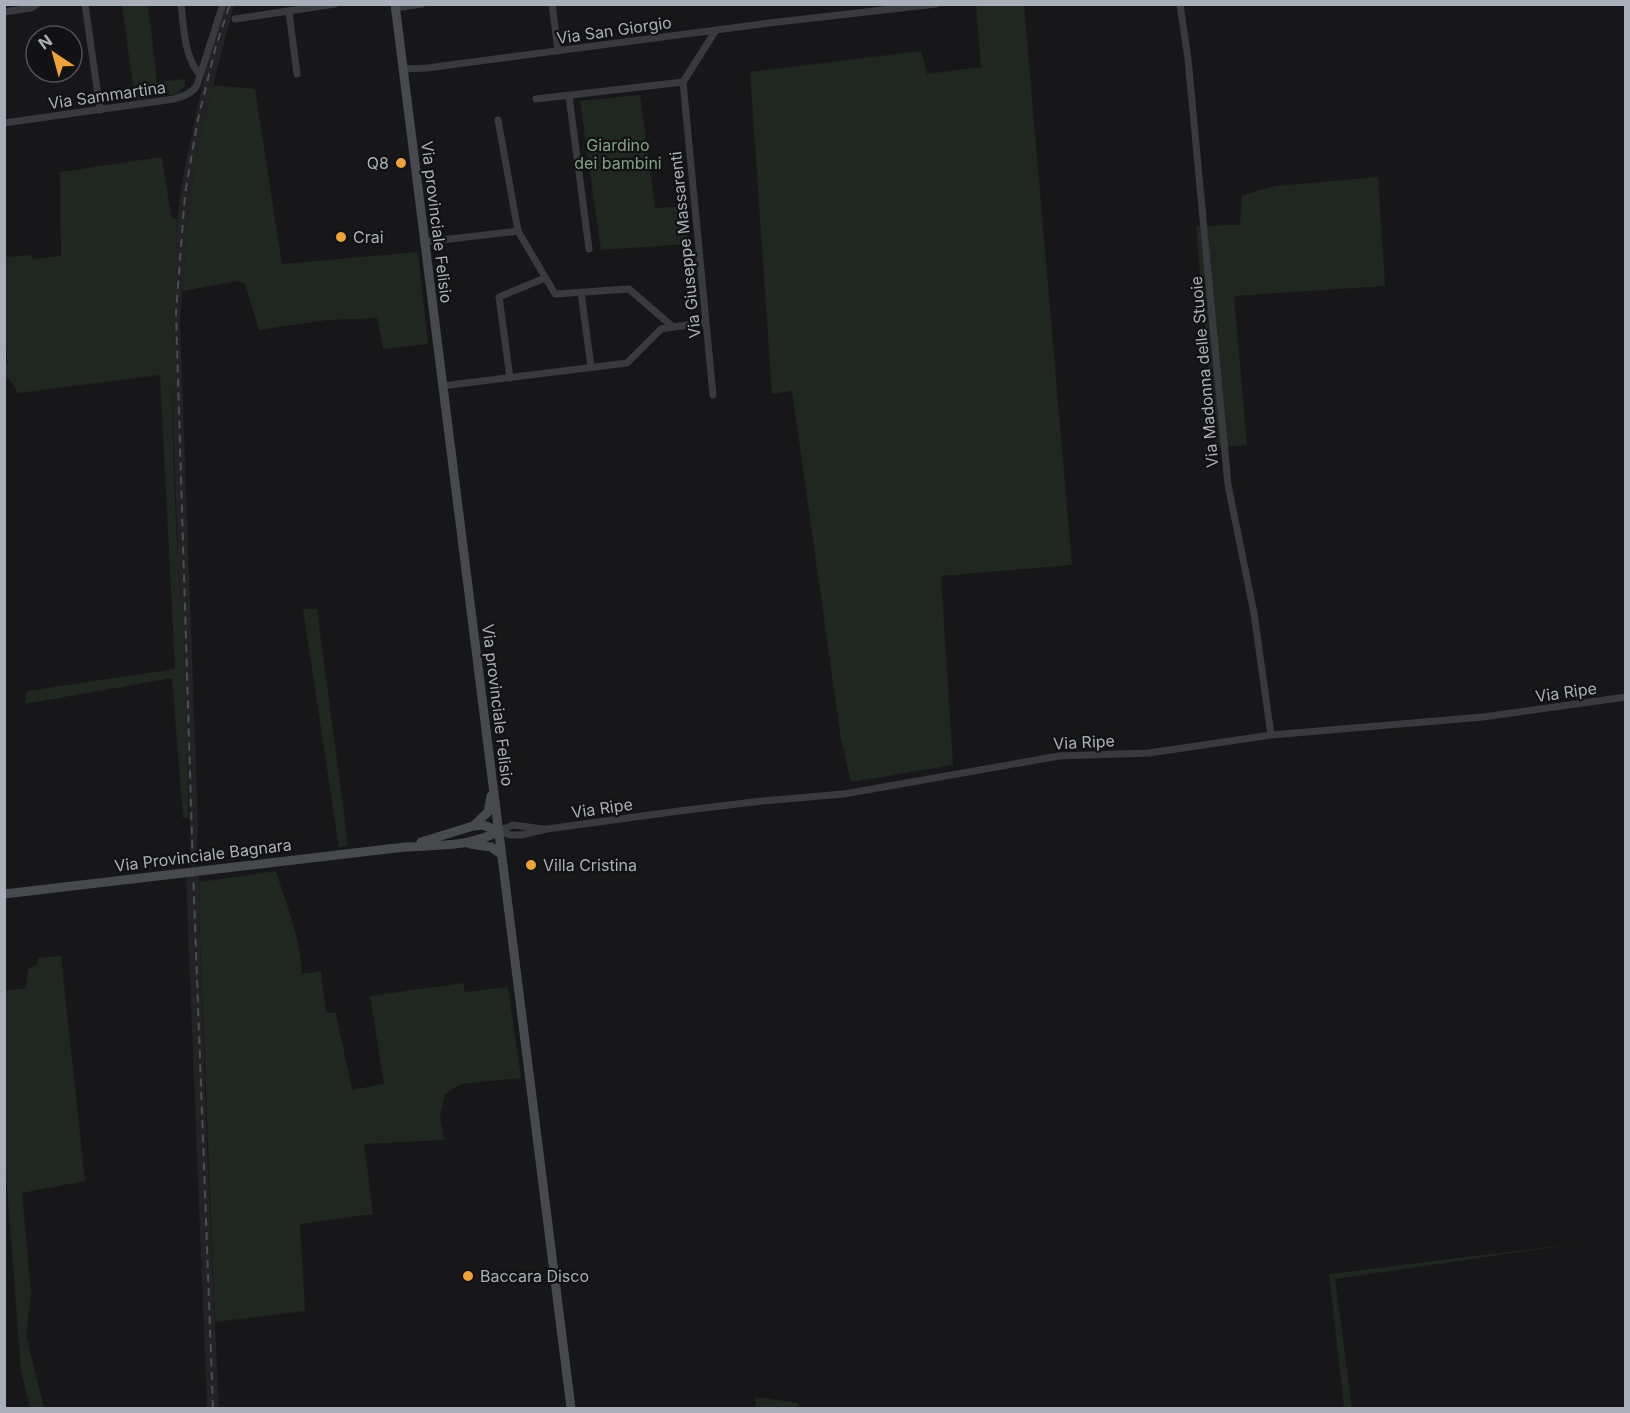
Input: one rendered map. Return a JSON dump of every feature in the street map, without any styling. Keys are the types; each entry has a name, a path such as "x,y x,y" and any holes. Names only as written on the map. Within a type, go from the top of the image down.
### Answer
{"main road":[{"name":"Via provinciale Felisio","path":"395,6 570,1408"},
{"path":"473,826 487,813 491,803 491,772"},
{"name":"Via Provinciale Bagnara","path":"405,847 473,826 483,825 499,831"},
{"name":"Via Provinciale Bagnara","path":"4,894 405,847 467,843 491,836 499,831"},
{"name":"Via Provinciale Bagnara","path":"467,843 491,848 501,854"}],"street":[{"path":"4,12 30,8 38,4"},
{"path":"85,4 100,110"},
{"path":"181,4 187,52 200,75"},
{"name":"Via Sammartina","path":"4,123 185,96 194,90 223,4"},
{"path":"235,19 336,4"},
{"path":"395,6 422,4"},
{"path":"552,4 558,51"},
{"name":"Via San Giorgio","path":"402,69 412,70 936,4"},
{"name":"Via Madonna delle Stuoie","path":"1180,4 1190,71 1228,485 1254,613 1271,735"},
{"path":"289,12 297,74"},
{"path":"536,99 682,82 716,30"},
{"name":"Via Giuseppe Massarenti","path":"682,82 713,395"},
{"path":"569,96 589,249"},
{"path":"498,120 518,231 555,294 629,289 673,327"},
{"path":"424,242 518,231"},
{"path":"510,378 499,297 545,278"},
{"path":"581,292 591,367"},
{"path":"442,386 627,363 661,329 706,322"},
{"name":"Via Ripe","path":"499,831 510,835 521,835 547,829 750,802 844,794 1059,756 1149,753 1271,735 1483,717 1626,697"}],"shaded area":[{"path":"226,5 234,5 198,143 187,225 180,320 198,825 196,865 191,866 172,383 172,289 183,176 210,49"},
{"path":"198,875 219,1408 207,1408 186,878"}],"green space":[{"path":"122,5 148,5 157,82 185,79 185,86 177,94 170,95 169,91 150,94 150,98 135,100"},
{"path":"1024,5 1072,565 941,576 953,765 851,782 841,739 792,391 772,394 750,72 921,51 927,74 981,67 976,6"},
{"path":"213,85 255,89 282,264 418,252 428,344 383,349 377,318 327,320 259,330 245,284 238,281 182,291 187,225 198,143"},
{"name":"Giardino dei bambini","path":"640,95 655,208 685,206 688,244 601,250 580,101"},
{"path":"162,157 171,217 177,220 172,401 187,719 189,818 183,818 172,678 25,704 27,691 175,669 160,375 18,393 9,379 4,379 5,365 8,364 4,334 5,257 31,255 33,259 61,256 60,172"},
{"path":"1378,177 1385,286 1234,296 1247,445 1215,448 1196,226 1240,225 1242,195 1276,186"},
{"path":"303,609 317,609 348,845 339,848"},
{"path":"276,871 296,935 302,974 321,971 326,1012 336,1013 352,1090 384,1084 370,996 463,983 465,992 508,987 521,1078 461,1084 445,1094 440,1116 444,1140 364,1144 373,1214 300,1224 305,1311 215,1322 199,912 200,882"},
{"path":"61,956 85,1181 22,1193 31,1294 26,1335 44,1408 30,1408 21,1371 5,1160 5,991 26,988 28,969 37,965 38,958"},
{"path":"1581,1243 1335,1279 1352,1408 1344,1408 1329,1274"},
{"path":"755,1397 798,1403 798,1408 756,1408"}],"railway":[{"path":"213,1408 193,871 176,313 185,194 198,119 216,46 230,4"}],"place":[{"name":"Q8","path":"401,163"},
{"name":"Crai","path":"341,237"},
{"name":"Villa Cristina","path":"531,865"},
{"name":"Baccara Disco","path":"468,1276"}]}
